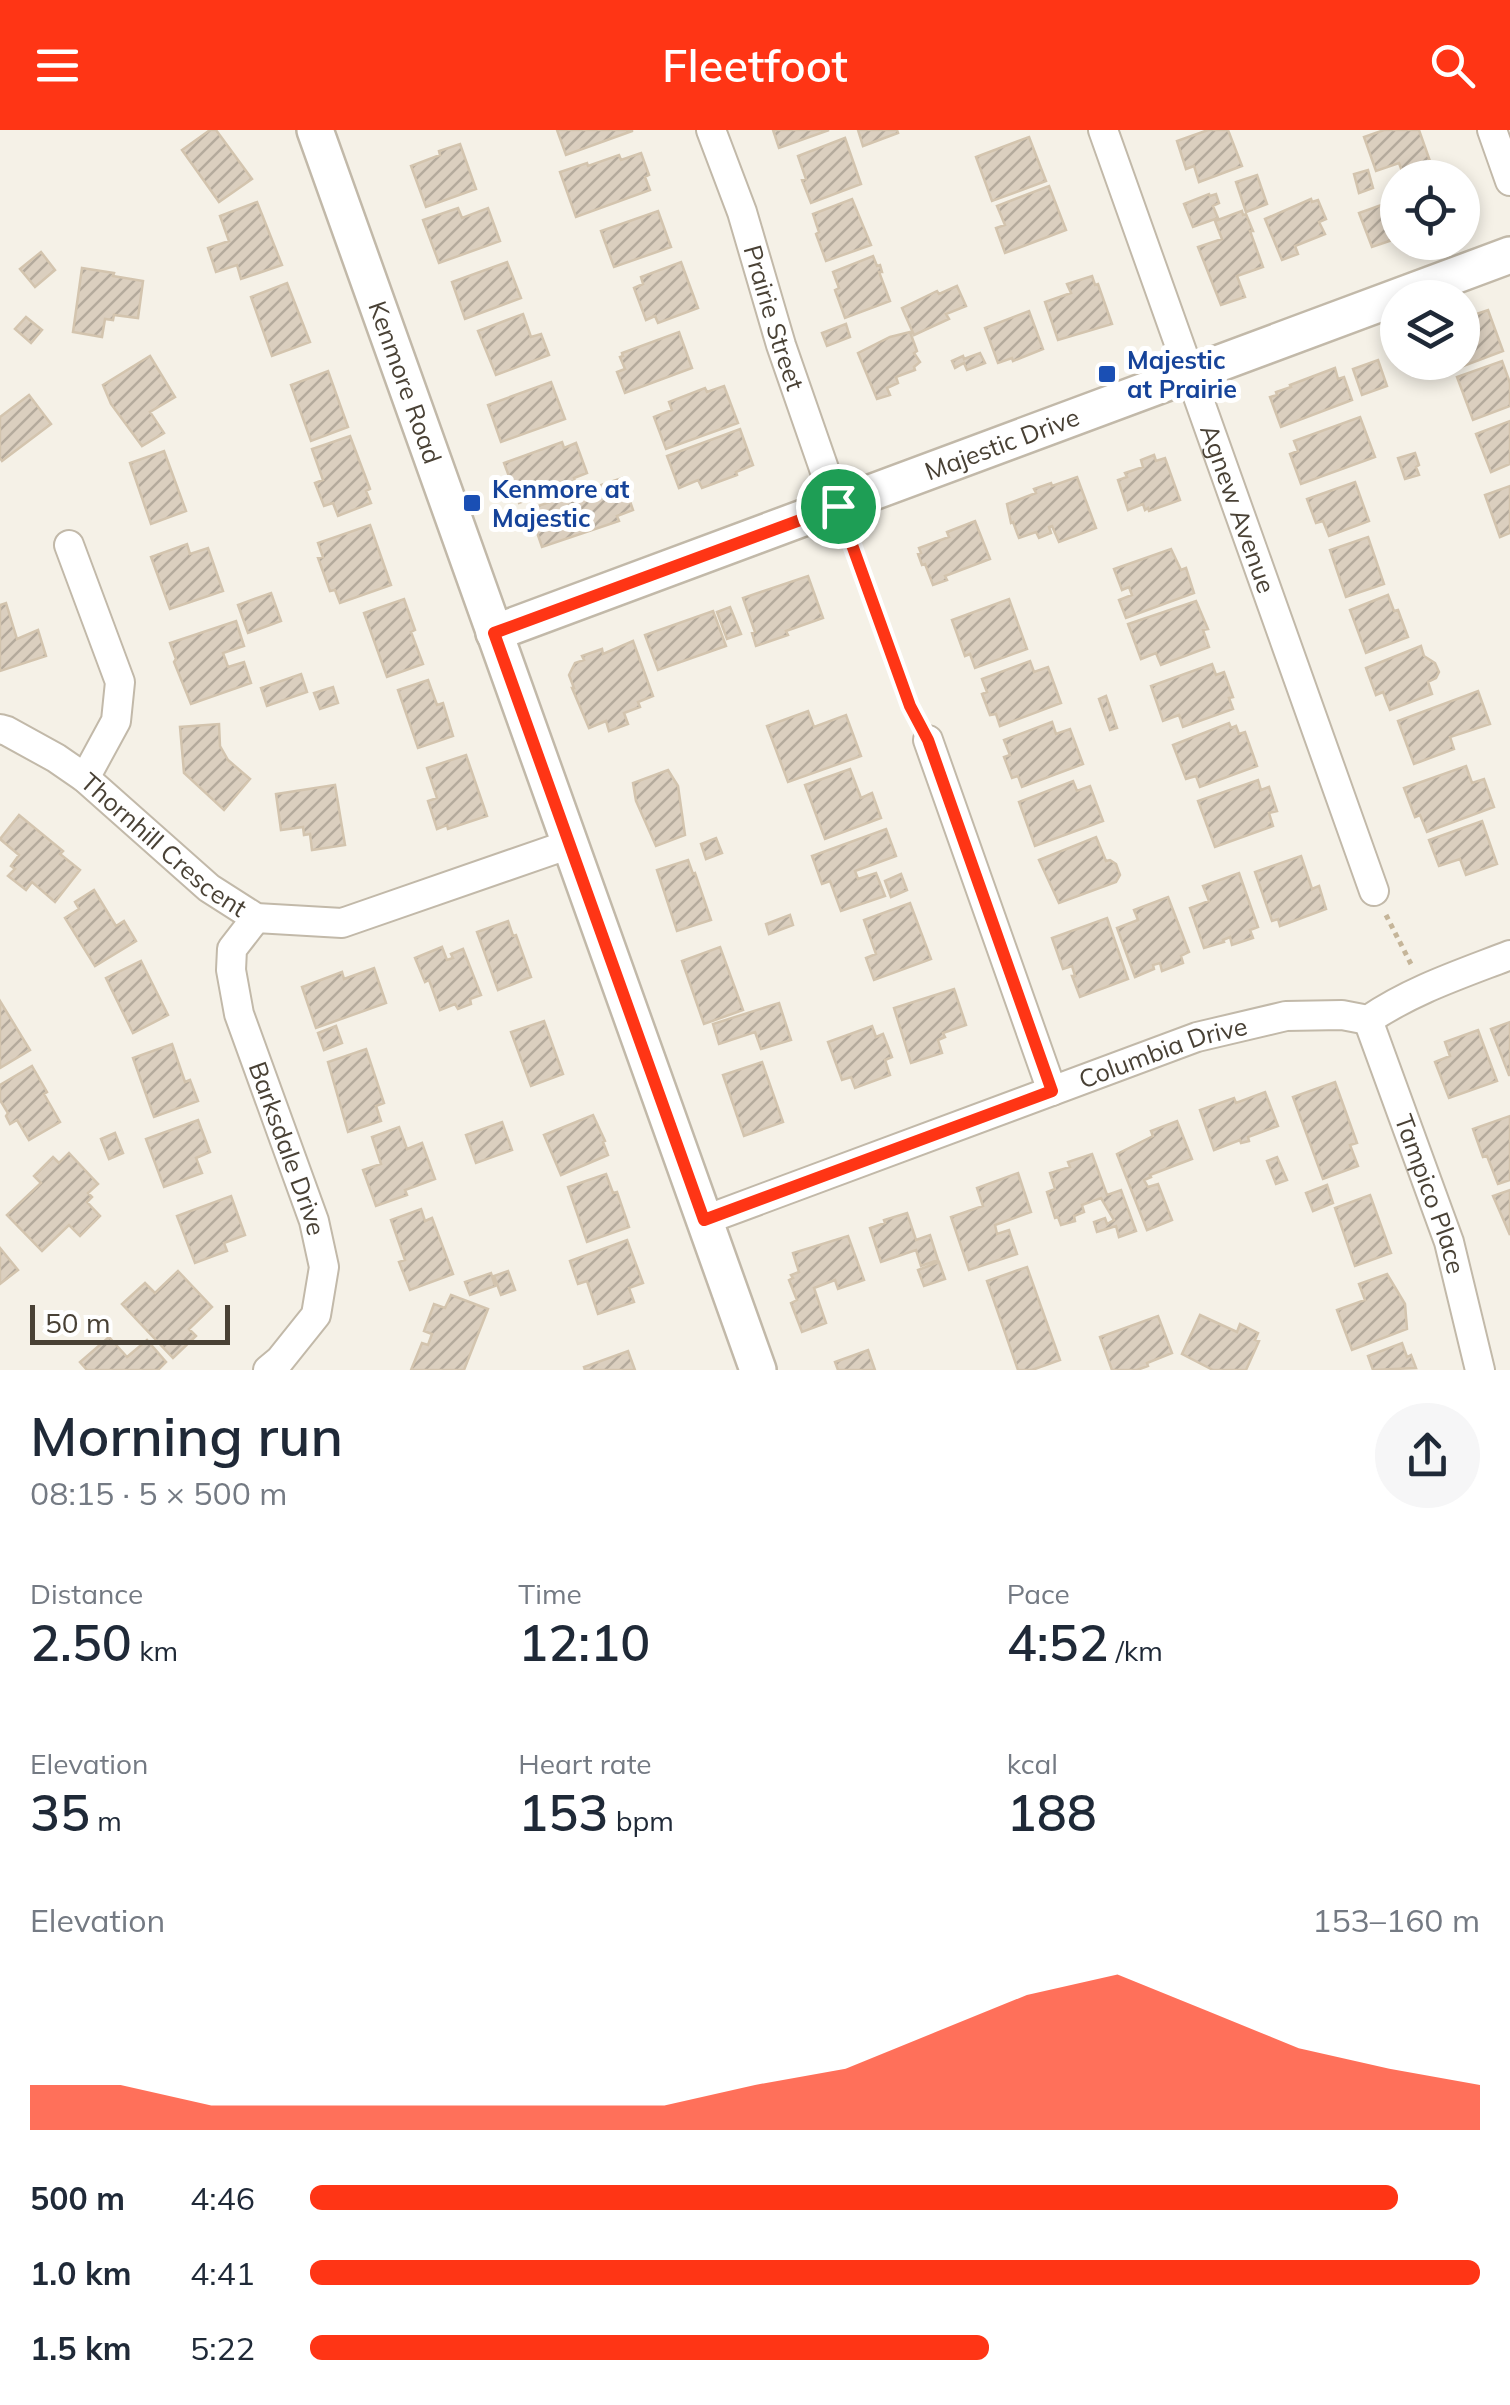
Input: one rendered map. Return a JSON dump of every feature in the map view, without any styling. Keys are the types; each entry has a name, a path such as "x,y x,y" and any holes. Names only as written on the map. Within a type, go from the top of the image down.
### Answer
{"street":[{"name":"Kenmore Road","path":"315,130 758,1370"},
{"name":"Prairie Street","path":"711,130 742,212 781,345 838,506"},
{"name":"Agnew Avenue","path":"1103,130 1374,890"},
{"path":"1492,130 1510,181"},
{"name":"Majestic Drive","path":"494,633 1510,255"},
{"path":"69,544 120,682 116,721 86,778"},
{"name":"Thornhill Crescent","path":"0,729 86,778 209,888 256,918 342,923 570,844"},
{"path":"928,740 1052,1091"},
{"name":"Barksdale Drive","path":"256,918 232,949 231,970 240,1014 314,1221 324,1268 316,1314 268,1370"},
{"path":"1368,1020 1423,988 1510,955"},
{"name":"Columbia Drive","path":"704,1220 1196,1037 1286,1016 1342,1015 1368,1020"},
{"name":"Tampico Place","path":"1368,1020 1450,1242 1480,1370"}],"path":[{"path":"838,506 910,706 928,740"},
{"path":"1374,890 1423,988"}],"building":[{"path":"210,130 216,130 252,179 219,202 182,150"},
{"path":"557,130 632,130 632,131 566,155"},
{"path":"773,130 829,130 779,148"},
{"path":"858,130 897,130 898,133 863,146"},
{"path":"1208,130 1228,130 1242,166 1199,182 1194,166 1186,169 1177,141"},
{"path":"1384,130 1419,130 1430,160 1380,160 1380,170 1376,171 1364,137"},
{"path":"1029,137 1046,181 992,201 976,157"},
{"path":"845,138 861,184 811,203 798,156"},
{"path":"460,144 476,189 426,207 411,166"},
{"path":"641,153 650,190 576,217 560,172 619,155 621,160"},
{"path":"1368,170 1373,188 1359,193 1354,174"},
{"path":"1257,175 1267,204 1246,212 1236,182"},
{"path":"1049,186 1066,230 1005,253 996,228 1005,225 997,206"},
{"path":"1216,194 1219,203 1213,206 1218,218 1193,227 1184,204"},
{"path":"852,199 871,245 826,261 813,214"},
{"path":"1311,199 1318,200 1326,219 1319,222 1325,234 1295,246 1298,254 1282,260 1265,219"},
{"path":"257,202 282,265 241,279 237,265 216,272 208,248 229,241 220,216"},
{"path":"1380,205 1380,244 1372,247 1359,213"},
{"path":"458,208 462,218 488,208 500,241 439,263 423,220"},
{"path":"658,211 671,247 614,267 601,231"},
{"path":"1242,211 1253,231 1263,267 1237,276 1245,297 1221,305 1198,247 1222,239 1215,221"},
{"path":"41,252 55,270 35,287 20,269"},
{"path":"873,256 880,265 890,301 845,318 833,272"},
{"path":"507,262 521,298 465,319 452,282"},
{"path":"681,262 698,308 658,323 655,316 646,320 634,288 643,284 641,277"},
{"path":"82,268 143,281 138,318 114,315 113,320 105,319 102,337 73,332"},
{"path":"1092,276 1112,324 1058,340 1045,302 1071,293 1067,284"},
{"path":"287,283 310,342 272,356 251,297"},
{"path":"957,286 966,306 946,314 949,319 914,335 902,308"},
{"path":"1488,310 1503,351 1480,360 1480,313"},
{"path":"1029,311 1043,349 998,363 985,328"},
{"path":"523,314 531,337 541,334 549,355 496,375 478,331"},
{"path":"26,317 42,330 31,343 15,329"},
{"path":"846,324 850,337 827,346 822,333"},
{"path":"679,332 692,368 625,393 617,372 625,369 622,353"},
{"path":"910,332 920,362 915,370 896,377 898,383 887,388 890,395 877,399 858,353"},
{"path":"980,353 985,363 967,370 964,363 955,368 952,361"},
{"path":"150,356 175,397 150,412 164,433 142,446 111,404 103,385"},
{"path":"1378,360 1380,380 1385,380 1387,386 1362,395 1353,369"},
{"path":"1502,361 1510,383 1510,406 1473,420 1458,380 1480,380 1480,369"},
{"path":"1335,368 1338,379 1344,377 1352,400 1281,427 1270,397"},
{"path":"328,371 348,427 311,441 291,385"},
{"path":"551,382 565,419 501,442 488,405"},
{"path":"724,386 738,423 666,449 654,417 672,410 669,402 705,388 707,392"},
{"path":"29,395 51,424 2,461 0,417"},
{"path":"1360,417 1375,457 1301,484 1290,454 1298,451 1294,441"},
{"path":"1510,421 1510,464 1491,472 1476,434"},
{"path":"740,429 753,465 702,488 698,480 679,488 667,456"},
{"path":"350,436 370,489 366,491 371,503 338,516 333,503 324,506 315,483 323,480 312,449"},
{"path":"562,442 564,448 576,443 587,473 574,478 575,482 519,503 504,463"},
{"path":"164,451 186,511 151,524 130,463"},
{"path":"1415,453 1419,475 1405,479 1398,458"},
{"path":"1154,455 1156,461 1165,458 1180,500 1149,511 1143,504 1128,510 1118,480 1143,467 1141,460"},
{"path":"1077,477 1096,528 1059,542 1052,526 1051,533 1039,538 1036,532 1019,538 1007,504 1036,493 1034,489"},
{"path":"622,478 633,510 617,516 619,521 542,547 529,509"},
{"path":"1355,482 1369,521 1329,536 1323,521 1316,523 1307,499"},
{"path":"1510,486 1510,533 1500,537 1485,495"},
{"path":"975,521 990,559 945,576 947,580 933,585 925,564 922,565 919,548 949,537 947,532"},
{"path":"370,525 391,585 340,603 335,590 330,591 318,558 323,557 318,543"},
{"path":"1368,537 1384,584 1346,597 1330,550"},
{"path":"187,544 190,554 208,548 223,591 170,609 151,557"},
{"path":"1171,549 1181,570 1186,568 1194,593 1126,618 1119,600 1132,595 1129,587 1122,590 1114,569"},
{"path":"808,576 823,618 756,646 743,598"},
{"path":"271,593 281,621 248,633 238,605"},
{"path":"1388,595 1408,637 1366,653 1350,610"},
{"path":"404,599 423,664 387,677 364,613"},
{"path":"1009,599 1027,649 975,668 970,654 965,656 952,620"},
{"path":"1196,601 1208,629 1203,630 1209,647 1161,665 1156,653 1141,659 1128,624"},
{"path":"6,603 17,639 38,630 46,656 0,671 0,605"},
{"path":"730,607 741,634 727,639 717,612"},
{"path":"713,611 726,646 658,670 645,635"},
{"path":"236,621 244,646 223,653 228,667 244,662 251,683 191,704 170,643"},
{"path":"633,641 653,696 624,713 628,724 609,731 606,721 589,728 569,675 575,663 584,660 582,656 602,649 603,654"},
{"path":"1421,646 1424,656 1435,663 1439,672 1428,682 1432,694 1390,710 1383,692 1376,695 1366,668"},
{"path":"1030,661 1034,672 1048,667 1061,703 1000,726 996,714 990,715 982,694 987,692 982,679"},
{"path":"1212,664 1216,675 1224,672 1233,709 1183,727 1179,715 1163,721 1151,686"},
{"path":"301,674 307,692 267,706 261,688"},
{"path":"428,680 437,705 443,703 453,736 418,748 398,690"},
{"path":"333,687 338,703 320,709 314,693"},
{"path":"1478,691 1490,724 1450,737 1454,749 1414,764 1398,721"},
{"path":"1106,696 1117,728 1110,730 1099,699"},
{"path":"808,711 814,727 846,715 861,756 788,782 767,726"},
{"path":"1052,722 1056,734 1070,729 1083,764 1022,787 1018,776 1012,778 1004,757 1010,755 1004,740"},
{"path":"1229,723 1231,728 1236,726 1239,734 1245,732 1257,766 1200,787 1196,776 1186,779 1173,745"},
{"path":"219,724 220,746 228,760 250,779 224,810 184,773 180,727"},
{"path":"466,755 487,816 437,829 428,801 437,798 427,768"},
{"path":"1466,766 1472,783 1484,779 1494,807 1427,832 1420,815 1415,817 1404,788"},
{"path":"850,769 861,798 872,793 881,818 825,839 805,785"},
{"path":"668,770 678,786 685,835 656,846 636,801 633,783"},
{"path":"1258,780 1261,790 1269,787 1277,811 1269,813 1273,826 1215,847 1198,801"},
{"path":"1073,781 1077,791 1090,786 1103,821 1035,846 1019,802"},
{"path":"335,785 345,845 312,850 310,834 304,835 303,827 281,830 276,794"},
{"path":"19,815 80,870 55,902 32,882 26,890 8,876 19,855 0,839"},
{"path":"1482,821 1497,864 1466,875 1460,859 1439,866 1429,840"},
{"path":"886,829 896,856 855,871 858,879 876,873 885,896 841,911 830,881 822,884 812,856"},
{"path":"1096,837 1106,861 1116,864 1120,875 1116,882 1059,903 1039,860"},
{"path":"716,838 722,853 706,859 701,844"},
{"path":"1301,856 1312,889 1319,886 1326,909 1280,926 1278,919 1272,921 1255,872"},
{"path":"688,860 711,920 677,931 657,870"},
{"path":"1239,873 1258,927 1250,930 1253,938 1232,945 1230,937 1204,948 1190,908 1209,901 1203,886"},
{"path":"901,874 907,890 891,897 885,881"},
{"path":"94,890 116,926 124,921 136,941 95,966 65,918 79,909 75,902"},
{"path":"1168,897 1189,952 1181,956 1183,963 1162,971 1160,963 1153,965 1154,969 1135,977 1117,928 1138,920 1134,910"},
{"path":"910,903 931,959 874,980 866,958 876,954 864,920"},
{"path":"790,915 793,925 769,934 766,924"},
{"path":"1107,918 1128,979 1080,997 1072,966 1063,969 1052,938"},
{"path":"508,921 531,977 498,990 477,932"},
{"path":"442,947 447,960 463,949 481,995 458,1009 455,1004 440,1010 429,980 425,982 415,958"},
{"path":"720,947 743,1010 704,1024 682,961"},
{"path":"141,961 168,1015 133,1033 106,978"},
{"path":"374,968 386,1003 316,1028 302,987 342,972 344,979"},
{"path":"954,989 966,1025 943,1033 945,1037 938,1040 942,1053 911,1063 894,1008"},
{"path":"0,1001 30,1050 0,1068"},
{"path":"779,1003 791,1040 761,1049 755,1032 719,1044 713,1024"},
{"path":"544,1021 563,1074 531,1086 511,1032"},
{"path":"1510,1022 1510,1075 1509,1075 1491,1029"},
{"path":"336,1026 342,1043 324,1050 318,1033"},
{"path":"872,1026 876,1037 883,1034 892,1057 885,1060 890,1075 855,1088 851,1077 842,1080 828,1042"},
{"path":"1478,1030 1497,1081 1449,1098 1435,1062 1450,1056 1445,1042"},
{"path":"172,1044 185,1082 190,1080 198,1101 154,1117 133,1058"},
{"path":"366,1049 384,1103 376,1106 381,1121 348,1132 328,1062"},
{"path":"762,1062 783,1122 744,1136 723,1075"},
{"path":"32,1066 60,1122 29,1140 17,1120 10,1124 0,1100 0,1085"},
{"path":"1335,1082 1357,1143 1350,1145 1358,1166 1323,1179 1293,1097"},
{"path":"1265,1092 1278,1126 1248,1137 1249,1141 1240,1140 1214,1150 1200,1110"},
{"path":"593,1115 608,1155 561,1175 544,1135"},
{"path":"1510,1116 1510,1180 1498,1184 1473,1129"},
{"path":"198,1120 210,1152 196,1158 202,1173 164,1187 146,1139"},
{"path":"1177,1121 1192,1159 1144,1180 1148,1187 1158,1184 1172,1220 1147,1230 1117,1154 1153,1136 1151,1131"},
{"path":"502,1122 512,1150 476,1163 466,1135"},
{"path":"399,1127 407,1149 422,1143 435,1179 376,1206 363,1170 381,1164 372,1137"},
{"path":"115,1133 123,1153 109,1159 101,1139"},
{"path":"69,1153 98,1184 88,1193 92,1197 87,1202 100,1216 80,1236 69,1225 42,1251 7,1215 41,1183 34,1176 53,1157 59,1163"},
{"path":"1092,1154 1107,1195 1121,1190 1136,1231 1119,1237 1116,1226 1097,1232 1094,1222 1105,1218 1107,1224 1114,1220 1101,1198 1082,1205 1084,1212 1074,1216 1075,1221 1061,1225 1055,1218 1047,1192 1055,1189 1050,1173"},
{"path":"1277,1157 1287,1180 1276,1184 1267,1161"},
{"path":"1018,1173 1031,1212 995,1225 997,1234 1009,1230 1017,1254 969,1270 951,1217 983,1206 977,1188"},
{"path":"606,1174 629,1227 587,1242 568,1187"},
{"path":"1327,1185 1333,1203 1313,1211 1306,1193"},
{"path":"1510,1190 1510,1235 1493,1196"},
{"path":"1370,1195 1391,1253 1355,1266 1335,1208"},
{"path":"231,1196 245,1235 224,1243 227,1251 195,1263 177,1216"},
{"path":"421,1209 425,1221 432,1218 453,1274 410,1290 399,1262 405,1260 391,1220"},
{"path":"907,1213 916,1240 930,1235 938,1260 921,1266 916,1250 881,1262 870,1228"},
{"path":"848,1236 864,1280 838,1289 835,1280 814,1288 826,1323 802,1332 791,1303 797,1300 789,1280 799,1272 793,1253"},
{"path":"627,1240 643,1283 629,1288 634,1302 598,1314 587,1281 578,1284 570,1261"},
{"path":"0,1248 18,1270 0,1284"},
{"path":"939,1262 945,1279 924,1286 918,1270"},
{"path":"1027,1267 1060,1360 1032,1370 1018,1370 987,1281"},
{"path":"178,1271 212,1307 189,1329 196,1336 173,1358 122,1304 145,1283 155,1293"},
{"path":"508,1271 515,1290 501,1295 494,1276"},
{"path":"491,1273 495,1286 470,1295 465,1282"},
{"path":"1387,1274 1405,1304 1407,1329 1352,1350 1337,1310 1365,1300 1359,1284"},
{"path":"451,1295 488,1309 464,1370 411,1370 422,1343 428,1345 432,1334 424,1331 434,1304 445,1308"},
{"path":"1200,1315 1237,1332 1240,1324 1258,1333 1255,1340 1259,1341 1246,1370 1213,1370 1182,1354"},
{"path":"1158,1316 1172,1353 1137,1370 1112,1370 1100,1337"},
{"path":"109,1337 127,1357 147,1340 166,1362 158,1370 87,1370 80,1362"},
{"path":"1402,1343 1416,1368 1373,1370 1368,1356"},
{"path":"868,1350 875,1370 838,1370 835,1362"},
{"path":"628,1351 635,1370 585,1370 584,1367"}],"place":[{"name":"Majestic at Prairie","path":"1107,374"},
{"name":"Kenmore at Majestic","path":"472,503"}],"route":[{"path":"838,506 910,706 928,740 1052,1091 704,1220 494,633 838,506"}]}
